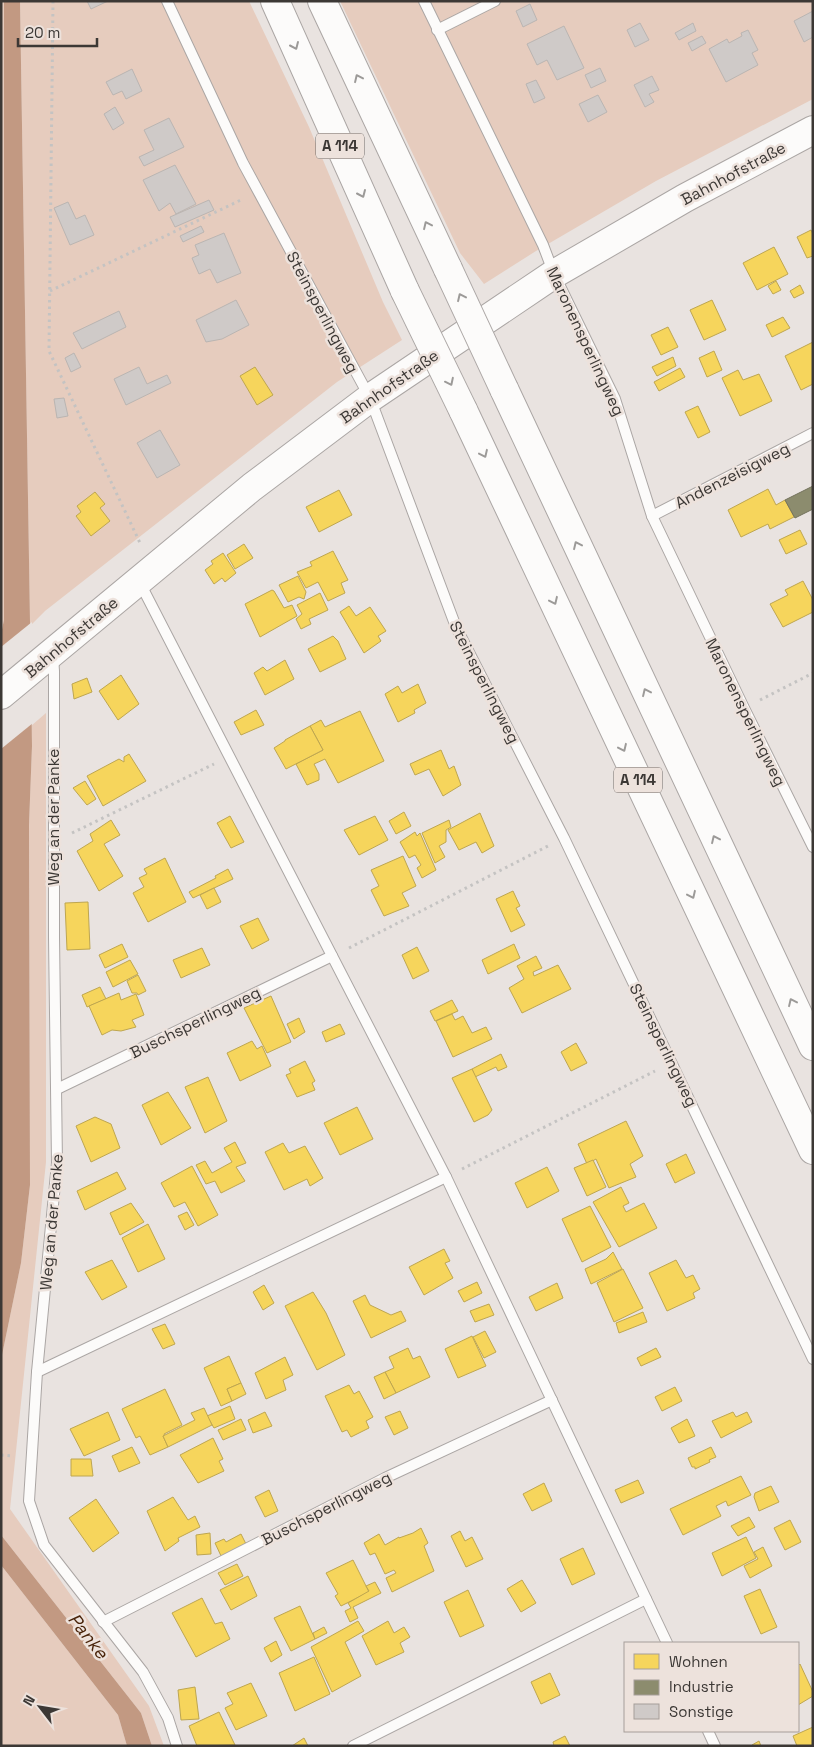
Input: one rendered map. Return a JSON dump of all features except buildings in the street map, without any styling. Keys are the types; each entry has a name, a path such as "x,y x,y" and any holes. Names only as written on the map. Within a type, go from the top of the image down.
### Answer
{"main road":[{"name":"A 114","path":"275,1 405,291 464,410 813,1150"},
{"name":"A 114","path":"322,1 813,1046"},
{"name":"Bahnhofstraße","path":"1,695 252,488 324,431 370,398 554,274 685,198 813,130"}],"lane":[{"name":"Steinsperlingweg","path":"168,1 243,163 370,398 456,626 564,838 813,1360"},
{"name":"Maronensperlingweg","path":"424,1 543,245 554,274 615,399 652,516 813,847"},
{"path":"437,30 495,1"},
{"name":"Andenzeisigweg","path":"652,516 813,433"},
{"path":"139,581 446,1177 667,1642"},
{"name":"Weg an der Panke","path":"49,656 54,671 53,842 57,1164 37,1372 29,1501 44,1545 143,1672 168,1718 177,1746"},
{"name":"Buschsperlingweg","path":"57,1089 332,956"},
{"path":"37,1372 446,1177"},
{"name":"Buschsperlingweg","path":"103,1622 385,1478 552,1400"},
{"path":"353,1746 646,1599"},
{"path":"708,1732 715,1746"}],"path":[{"path":"53,1 49,351 139,541"},
{"path":"50,291 259,192"},
{"path":"744,708 813,673"},
{"path":"53,842 229,756"},
{"path":"332,956 564,838"},
{"path":"446,1177 672,1063"}],"shaded area":[{"path":"1,1 4,1 4,620 1,634"},
{"path":"4,1 20,1 32,746 29,825 30,1185 21,1263 1,1360 1,634 4,620"},
{"path":"20,1 249,1 309,127 383,302 402,340 337,382 45,611 30,626"},
{"path":"340,1 813,1 813,99 656,181 536,251 484,284 460,253"},
{"path":"46,713 46,1162 10,1509 149,1706 164,1746 152,1746 141,1713 1,1535 1,1360 21,1263 30,1185 29,825 31,726"},
{"path":"1,1535 141,1713 152,1746 127,1746 118,1715 1,1565"},
{"path":"1,1565 118,1715 127,1746 1,1746"}],"pier":[{"path":"32,622 33,723 1,749 1,647"}],"water label":[{"name":"Panke","path":"88,1636"}]}
